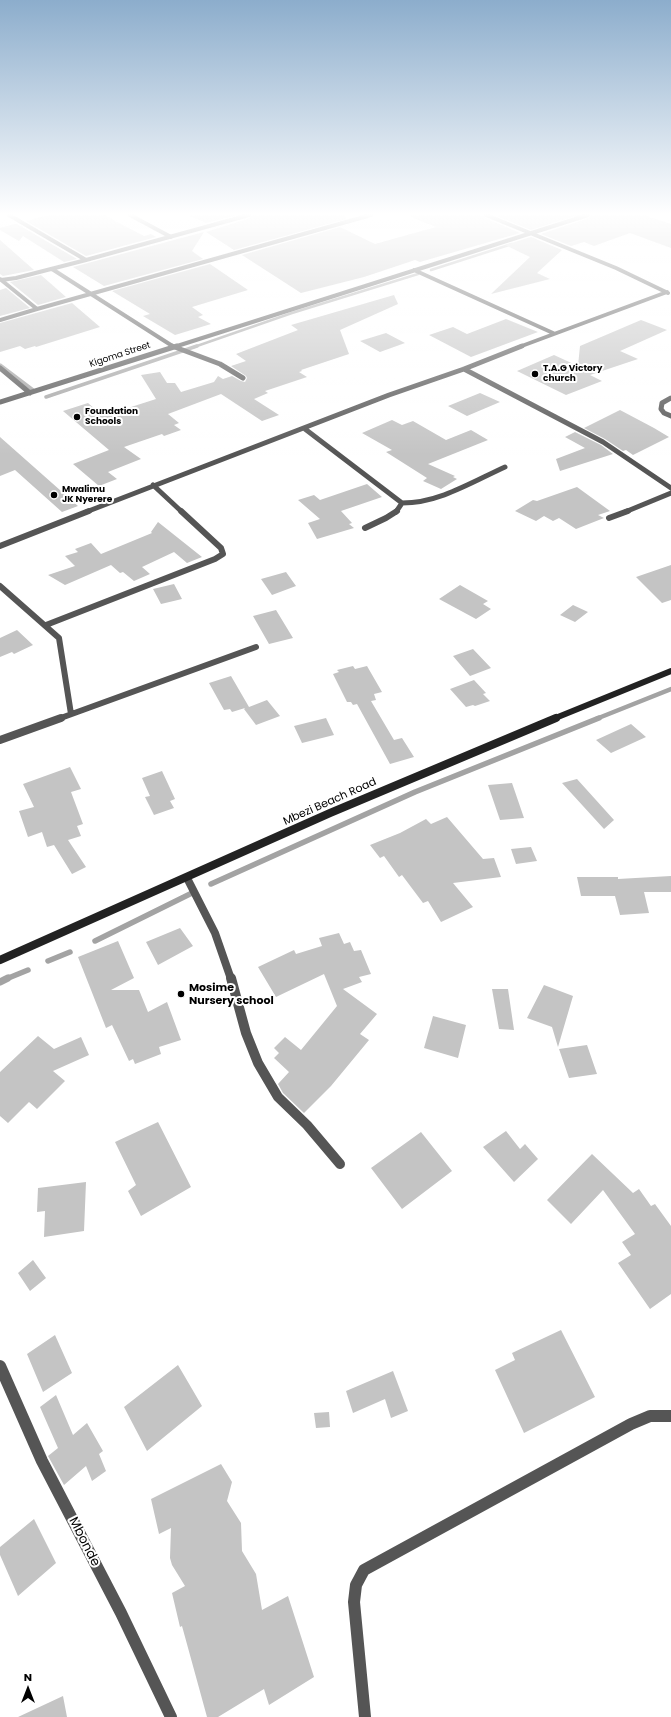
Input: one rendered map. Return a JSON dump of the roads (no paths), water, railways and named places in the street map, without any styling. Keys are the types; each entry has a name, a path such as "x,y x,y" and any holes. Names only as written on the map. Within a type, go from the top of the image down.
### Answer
{"main road":[{"name":"Mbezi Beach Road","path":"0,960 330,813 524,731 671,672"}],"street":[{"path":"20,295 37,309"},
{"path":"0,320 86,295"},
{"path":"92,295 173,346 220,364 242,378"},
{"name":"Kigoma Street","path":"0,402 334,295"},
{"path":"469,295 553,333"},
{"path":"0,546 153,485 304,429 389,395 464,369 553,333 663,295"},
{"path":"464,369 603,442 671,488"},
{"path":"1,370 30,393"},
{"path":"671,398 662,403 661,409 664,413 671,416"},
{"path":"304,429 402,503 410,504 435,497 505,467"},
{"path":"46,625 215,559 223,554 221,548 153,485"},
{"path":"609,518 671,493"},
{"path":"365,528 393,515 399,510 402,503"},
{"path":"0,586 59,638 71,714"},
{"path":"0,740 164,682 256,647"},
{"path":"187,878 215,933 235,990 246,1033 258,1063 278,1098 307,1125 340,1164"},
{"name":"Mbonde","path":"0,1366 42,1461 121,1613 171,1717"},
{"path":"365,1717 354,1602 356,1584 364,1570 631,1424 650,1416 671,1416"}],"waterway":[{"path":"194,347 292,313 350,295"},
{"path":"46,397 197,346"},
{"path":"0,365 33,390"},
{"path":"596,719 671,689"},
{"path":"211,884 415,792 599,718"},
{"path":"95,941 192,893"},
{"path":"48,961 70,952"},
{"path":"6,979 28,970"},
{"path":"0,982 6,979"}],"place":[{"name":"T.A.G Victory church","path":"535,374"},
{"name":"Foundation Schools","path":"77,417"},
{"name":"Mwalimu JK Nyerere","path":"54,495"},
{"name":"Mosime Nursery school","path":"181,994"}]}
